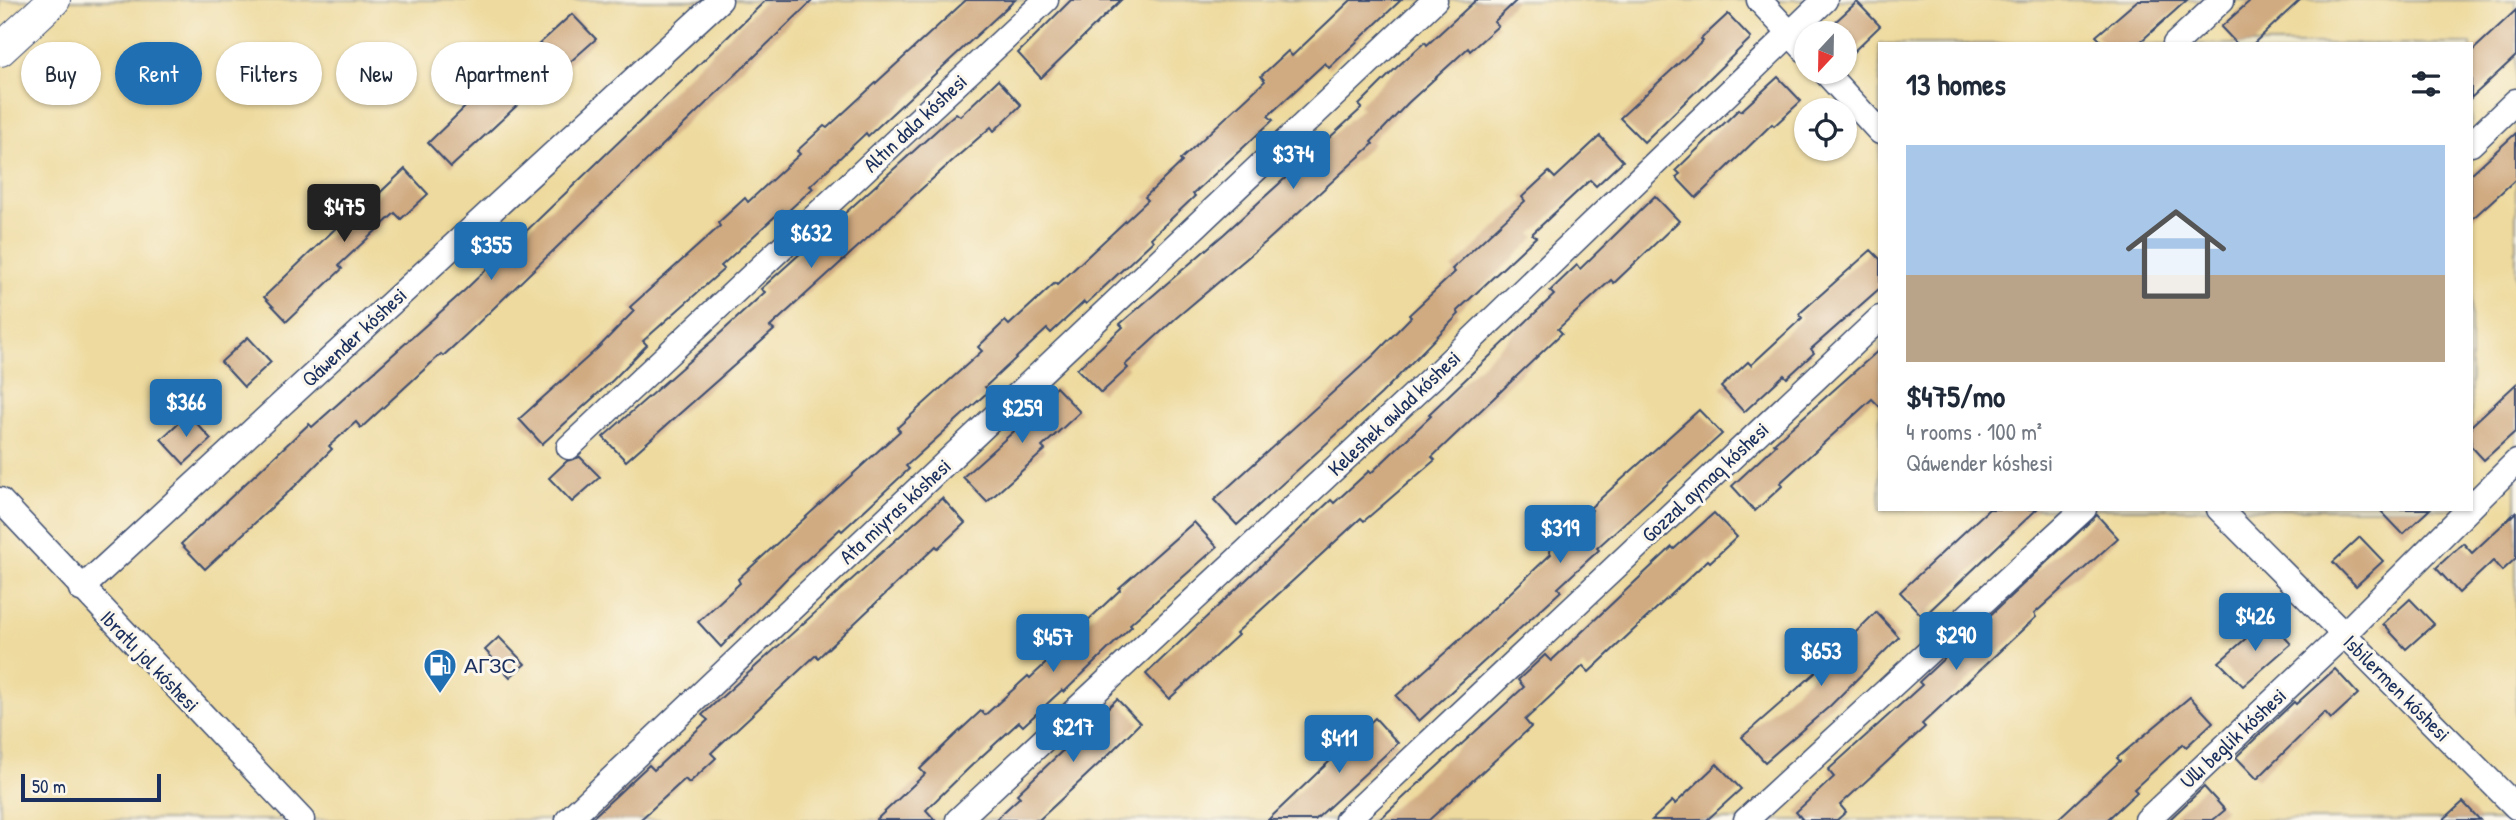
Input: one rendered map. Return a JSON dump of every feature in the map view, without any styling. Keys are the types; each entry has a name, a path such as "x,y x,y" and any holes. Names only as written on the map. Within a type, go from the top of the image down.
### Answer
{"main road":[{"path":"0,50 54,0"}],"street":[{"name":"Qáwender kóshesi","path":"81,589 720,0"},
{"name":"Altın dala kóshesi","path":"569,447 1046,0"},
{"name":"Ata miyras kóshesi","path":"568,820 1435,0"},
{"path":"1759,0 1794,38"},
{"name":"Keleshek awlad kóshesi","path":"1812,21 1825,0"},
{"path":"2177,42 2222,0"},
{"name":"Keleshek awlad kóshesi","path":"958,820 1438,372 1794,46"},
{"path":"1836,84 1878,130"},
{"path":"2473,142 2516,101"},
{"name":"Gozzal aymaq kóshesi","path":"1347,820 1878,320"},
{"name":"Ullı beglik kóshesi","path":"2473,505 2516,463"},
{"name":"Ibratlı jol kóshesi","path":"0,500 81,589 302,820"},
{"path":"1746,820 2082,511"},
{"name":"Isbilermen kóshesi","path":"2221,511 2516,807"},
{"name":"Ullı beglik kóshesi","path":"2147,820 2343,635 2467,511"}],"sand":[{"path":"0,0 2516,0 2516,820 0,820"}],"building":[{"path":"766,0 813,0 470,331 361,428 356,422 329,446 332,449 295,486 205,569 181,544 309,424 312,427 465,290"},
{"path":"966,0 1015,0 868,136 866,133 810,186 813,188 785,214 782,210 721,266 724,269 643,341 647,345 613,380 542,444 519,419 598,348 634,311 630,307 720,226 718,223 745,198 748,202 800,154 797,151 824,126 827,128"},
{"path":"1071,0 1121,0 1041,78 1018,53"},
{"path":"1351,0 1401,0 1329,68 1325,63 1268,116 1273,120 1193,194 1195,196 1151,238 1153,241 1086,304 1084,302 1051,333 1047,329 985,387 989,391 906,466 909,469 787,578 721,647 698,622 740,583 738,579 900,431 897,428 982,351 978,347 1005,321 1009,325 1055,283 1057,285 1148,200 1145,197 1182,162 1180,160 1265,81 1261,76 1288,51 1292,56"},
{"path":"1476,0 1517,0 1494,22 1498,26 1470,51 1468,48 1408,103 1371,142 1373,144 1266,242 1176,318 1125,365 1128,368 1101,393 1077,369 1123,327 1120,324 1224,234 1362,108 1359,105 1397,67 1425,42 1427,45"},
{"path":"2138,0 2187,0 2140,42 2102,42 2096,36"},
{"path":"2251,0 2300,0 2255,42 2235,42 2221,27"},
{"path":"1857,2 1880,26 1857,48 1857,21 1836,21"},
{"path":"2516,10 2516,56 2473,96 2473,50"},
{"path":"572,14 596,39 573,59 573,42 541,42"},
{"path":"1728,14 1751,38 1644,142 1620,118 1703,41 1701,39"},
{"path":"1778,77 1798,98 1794,98 1794,107 1774,126 1772,124 1696,198 1676,177 1680,174 1676,170 1739,109 1741,111"},
{"path":"998,80 1021,105 994,131 991,127 951,162 770,327 774,330 626,461 603,437 765,292 761,289 956,113 960,116"},
{"path":"467,105 518,105 451,167 428,143"},
{"path":"2516,133 2516,179 2473,218 2473,172"},
{"path":"1600,136 1623,161 1596,186 1590,180 1532,234 1536,237 1457,311 1459,314 1381,394 1237,525 1214,500 1374,355 1411,317 1409,315 1455,272 1452,269 1525,201 1522,197 1549,172 1555,178"},
{"path":"405,169 428,194 401,219 395,213 339,265 342,269 287,321 264,297 338,226 335,223 362,198 368,204"},
{"path":"1655,196 1679,221 1614,283 1611,280 1558,329 1562,333 1432,457 1435,460 1364,521 1361,518 1169,699 1146,674 1331,500 1334,503 1369,471 1371,473 1554,295 1550,291 1577,265 1580,269"},
{"path":"1871,250 1878,257 1878,290 1811,349 1814,353 1787,378 1784,375 1744,412 1721,387 1748,362 1751,365 1802,318 1799,314"},
{"path":"248,337 271,362 244,387 221,362"},
{"path":"1878,351 1878,405 1872,399 1780,483 1782,486 1755,511 1732,486 1776,445 1774,443"},
{"path":"2516,384 2516,431 2484,460 2473,448 2473,424"},
{"path":"1056,387 1080,412 1042,447 1045,450 987,502 963,477 1032,415 1029,413"},
{"path":"1699,410 1722,434 1597,548 1599,550 1558,588 1561,591 1419,721 1396,696 1551,554 1549,551 1592,510 1590,508"},
{"path":"188,414 211,439 184,464 161,439"},
{"path":"580,457 600,477 572,502 549,478 567,461"},
{"path":"942,498 965,523 938,548 936,546 818,658 816,655 711,753 716,758 689,783 685,779 640,820 590,820 649,765 654,770 708,720 702,715"},
{"path":"1987,511 2035,511 1923,617 1900,592"},
{"path":"2381,511 2428,511 2403,534"},
{"path":"2516,512 2516,558 2502,571 2493,561 2459,593 2436,568 2463,543 2472,553"},
{"path":"1714,513 1737,537 1710,562 1708,560 1589,672 1583,666 1525,720 1531,727 1504,752 1429,820 1379,820 1524,687 1518,680 1545,655 1551,661 1672,547 1674,549"},
{"path":"2097,515 2118,538 2034,614 2036,617 1922,724 1925,727 1840,805 1846,812 1837,820 1803,820 1796,812 1834,777 1828,770 1922,685 1919,682"},
{"path":"1194,522 1217,547 1130,624 1132,626 1064,692 1062,690 1023,726 1019,722 969,768 926,810 935,820 876,820 925,774 920,769 954,736 981,711 985,715 1028,676 1030,678 1084,628 1082,626 1120,590 1119,588"},
{"path":"2360,537 2383,561 2356,586 2333,562"},
{"path":"2410,599 2434,624 2406,649 2383,624"},
{"path":"1876,612 1899,637 1830,706 1765,762 1742,737 1814,674"},
{"path":"2268,619 2291,644 2243,686 2219,662"},
{"path":"499,637 525,664 510,677 485,650"},
{"path":"2335,669 2358,694 2331,719 2325,712 2257,779 2236,757 2294,702 2296,704"},
{"path":"2190,697 2213,722 2186,747 2183,744 2134,789 2137,792 2107,820 2057,820 2120,761 2117,758"},
{"path":"1117,699 1140,723 1103,760 1039,820 995,820 1020,797 1017,794"},
{"path":"1375,718 1398,743 1315,820 1268,820"},
{"path":"1717,764 1741,789 1707,820 1652,820 1672,801 1675,804"},
{"path":"2204,787 2225,810 2213,820 2169,820"},
{"path":"2463,802 2480,820 2443,820"}],"place":[{"name":"АГЗС","path":"440,695"}]}
